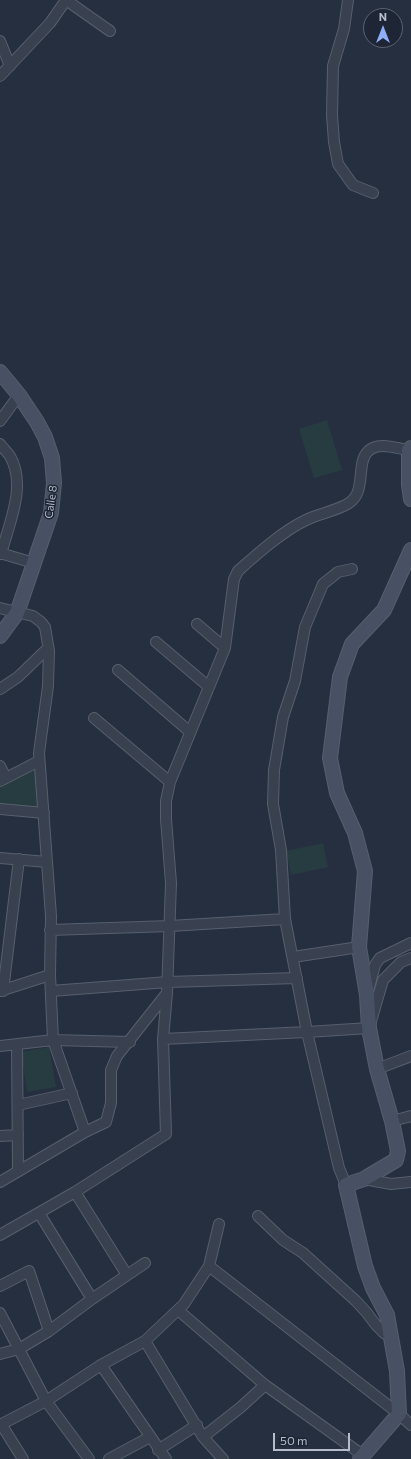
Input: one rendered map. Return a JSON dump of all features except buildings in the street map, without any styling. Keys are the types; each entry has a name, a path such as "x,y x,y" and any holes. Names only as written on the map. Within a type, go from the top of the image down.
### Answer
{"street":[{"path":"348,0 344,29 334,66 332,115 334,142 338,164 352,184 373,193"},
{"path":"0,76 71,2 110,31"},
{"path":"0,41 10,66"},
{"name":"Calle 8","path":"0,372 18,395 45,437 52,458 54,483 51,513 17,613 0,636"},
{"path":"0,421 18,395"},
{"path":"0,444 10,456 17,475 16,498 0,553 34,563"},
{"path":"0,1235 75,1192 166,1134 163,1039 168,982 171,883 166,801 170,782 225,648 234,579 238,571 288,531 306,520 349,504 358,494 362,466 365,456 370,449 380,446 410,449 409,486 411,498"},
{"path":"346,1185 364,1179 396,1160 398,1151 392,1121 377,1069 369,1028 367,995 359,947 365,871 355,833 336,793 330,758 340,677 352,644 384,610 411,550"},
{"path":"178,1310 265,1385 362,1457 399,1414 398,1371 387,1315 373,1288 365,1266 346,1185 339,1168 307,1032 285,919 281,850 273,804 274,770 283,717 295,681 305,627 322,584 338,572 352,569"},
{"path":"0,608 33,616 45,627 48,648 48,686 39,761 47,862 50,930 50,991 53,1040 85,1132"},
{"path":"197,624 225,648"},
{"path":"156,642 209,687"},
{"path":"0,690 18,677 48,648"},
{"path":"118,670 190,732"},
{"path":"94,718 170,782"},
{"path":"0,766 3,779 39,761"},
{"path":"0,809 44,813"},
{"path":"0,858 47,862"},
{"path":"19,859 2,991 50,975"},
{"path":"50,930 170,926 285,919"},
{"path":"367,995 375,965 380,958 411,943"},
{"path":"293,957 359,947"},
{"path":"369,1028 383,980 401,962 411,958"},
{"path":"50,991 168,982 297,978"},
{"path":"0,1182 85,1132 106,1122 111,1103 112,1070 117,1056 130,1042 167,993"},
{"path":"163,1039 369,1028"},
{"path":"0,1046 53,1040 130,1042"},
{"path":"17,1045 18,1171"},
{"path":"377,1069 411,1056"},
{"path":"18,1105 72,1093"},
{"path":"392,1121 411,1116"},
{"path":"0,1136 18,1135"},
{"path":"364,1179 391,1184 411,1182"},
{"path":"75,1192 127,1275"},
{"path":"39,1213 92,1299"},
{"path":"258,1216 283,1240 303,1253 356,1302 384,1333 391,1335"},
{"path":"23,1459 0,1424 46,1401 101,1365 145,1341 184,1304 208,1266 219,1224"},
{"path":"0,1354 19,1349 49,1331 92,1299 145,1263"},
{"path":"208,1266 399,1414 411,1425"},
{"path":"0,1286 29,1270 49,1331"},
{"path":"0,1313 46,1401 89,1459"},
{"path":"145,1341 204,1437 223,1459"},
{"path":"101,1365 158,1450 166,1459"},
{"path":"204,1437 265,1385"},
{"path":"158,1450 197,1425"},
{"path":"109,1459 150,1437"}],"green space":[{"path":"327,420 342,470 314,478 299,429"},
{"path":"33,770 36,771 39,803 34,808 0,805 0,785"},
{"path":"323,843 328,867 291,875 286,851"},
{"path":"49,1047 56,1087 27,1092 21,1052"}]}
